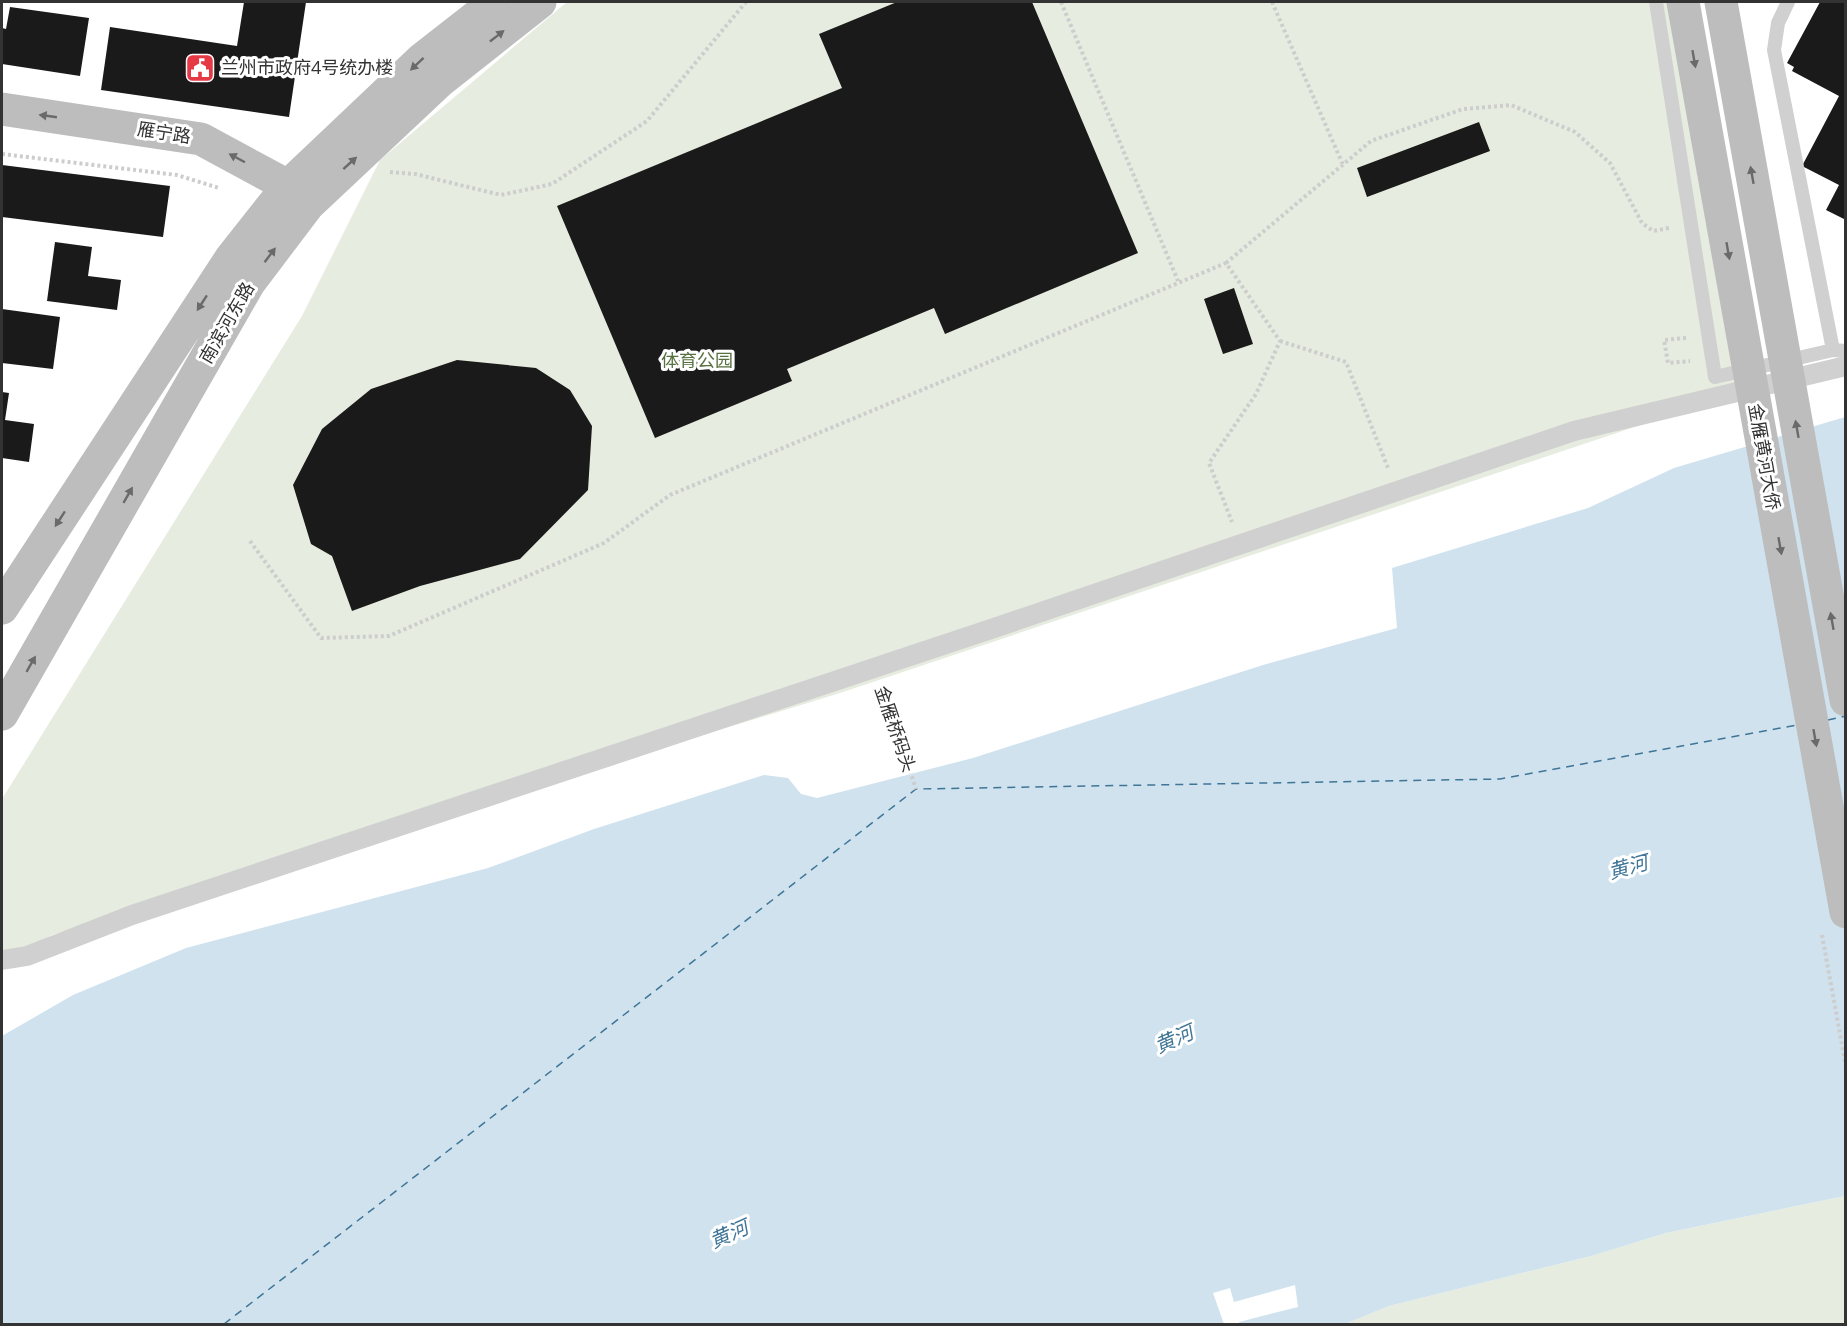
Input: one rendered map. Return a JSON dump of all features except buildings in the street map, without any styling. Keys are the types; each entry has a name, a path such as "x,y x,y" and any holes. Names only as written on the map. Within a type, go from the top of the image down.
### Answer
{"main road":[{"name":"南滨河东路","path":"2,608 231,258 422,59 495,2"},
{"name":"南滨河东路","path":"2,714 249,283 290,198 540,2"},
{"name":"金雁黄河大侨","path":"1683,2 1845,912"},
{"name":"金雁黄河大侨","path":"1721,2 1845,699"},
{"name":"雁宁路","path":"2,109 201,139 290,198"}],"street":[{"path":"2,960 27,956 132,915 875,668 1574,431 1845,366"}],"lane":[{"path":"1656,2 1715,377 1839,350 1774,50 1778,23 1788,2"}],"path":[{"path":"384,171 415,174 501,195 552,184 647,121 746,2"},
{"path":"1061,2 1178,281"},
{"path":"1272,2 1344,165"},
{"path":"250,541 321,638 389,636 604,543 670,495 1178,281 1226,263 1371,141 1463,109 1511,105 1575,132 1610,163 1642,223 1653,231 1676,226"},
{"path":"2,154 177,175 290,198"},
{"path":"1226,263 1280,341 1346,363 1397,492"},
{"path":"1241,545 1209,463 1256,394 1280,341"},
{"name":"金雁桥码头","path":"875,668 916,789"}],"green space":[{"name":"体育公园","path":"567,2 1678,2 1742,391 840,693 52,935 2,964 2,799 302,316 380,160"},
{"path":"1845,1196 1845,1324 1345,1324 1389,1306 1591,1256 1666,1233"}],"water":[{"name":"黄河","path":"1845,417 1845,1196 1666,1233 1591,1256 1389,1306 1345,1324 2,1324 2,1036 73,995 186,948 488,868 594,829 764,775 788,778 801,794 817,798 973,758 1263,665 1397,628 1392,568 1588,508 1674,468"}],"pier":[{"path":"1295,1285 1298,1307 1239,1322 1240,1324 1224,1324 1213,1293 1230,1288 1234,1302"}],"ferry route":[{"path":"1828,720 1846,716"},
{"path":"224,1324 916,789 1500,779 1797,725"}],"place":[{"name":"兰州市政府4号统办楼","path":"200,68"}]}
